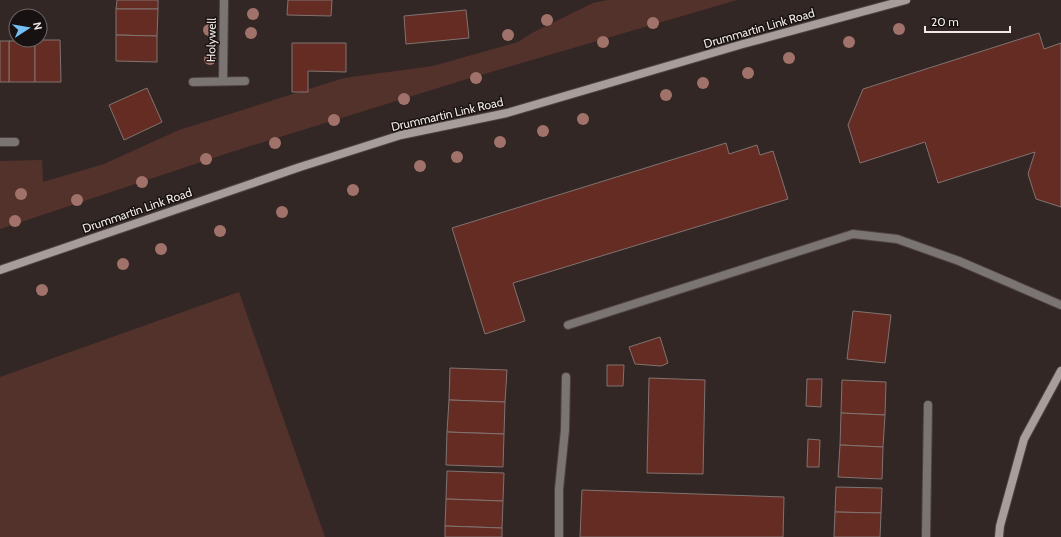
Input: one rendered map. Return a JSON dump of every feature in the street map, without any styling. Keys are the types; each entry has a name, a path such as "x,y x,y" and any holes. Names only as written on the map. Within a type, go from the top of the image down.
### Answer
{"main road":[{"name":"Drummartin Link Road","path":"0,270 300,167 401,135 507,113 743,44 906,0"},
{"path":"999,537 1000,526 1024,439 1061,371"}],"street":[{"name":"Holywell","path":"223,81 224,0"},
{"path":"193,82 245,81"},
{"path":"0,142 15,142"},
{"path":"568,325 853,234 898,239 959,261 1061,304"},
{"path":"559,537 559,489 565,430 566,377"},
{"path":"926,537 928,405"}],"shaded area":[{"path":"608,0 737,0 467,79 228,153 0,229 0,161 42,160 43,182 104,164 179,130 344,78 433,66 518,42 532,33 593,3"},
{"path":"239,292 325,537 0,537 0,377"}],"building":[{"path":"117,0 158,0 158,9 116,9"},
{"path":"288,0 332,0 331,16 287,15"},
{"path":"116,9 158,9 157,36 116,35"},
{"path":"466,10 469,38 406,44 404,16"},
{"path":"1039,33 1044,49 1061,43 1061,207 1036,199 1028,174 1035,152 938,183 925,142 860,163 848,125 863,89"},
{"path":"116,35 157,36 157,62 116,61"},
{"path":"48,40 60,40 61,82 35,82 35,48 48,48"},
{"path":"0,41 8,41 9,82 0,82"},
{"path":"292,43 346,43 346,72 308,71 308,92 292,92"},
{"path":"9,48 35,48 35,82 9,82"},
{"path":"147,88 162,122 124,140 109,105"},
{"path":"726,143 729,154 757,145 760,155 773,151 788,199 513,283 525,321 485,334 452,228"},
{"path":"853,311 891,315 885,363 847,359"},
{"path":"660,337 668,363 661,366 635,364 629,347"},
{"path":"607,365 624,365 623,386 607,386"},
{"path":"450,368 507,370 505,402 449,400"},
{"path":"649,378 705,380 703,474 647,473"},
{"path":"807,379 822,379 821,407 806,406"},
{"path":"842,380 886,382 885,415 841,413"},
{"path":"449,400 505,402 504,434 447,432"},
{"path":"841,413 885,415 883,447 840,445"},
{"path":"447,432 504,434 503,467 446,465"},
{"path":"808,439 820,440 819,467 807,467"},
{"path":"840,445 883,447 882,479 838,477"},
{"path":"447,471 504,473 503,501 446,499"},
{"path":"836,487 882,488 881,513 835,512"},
{"path":"582,490 784,497 783,537 580,537"},
{"path":"446,499 503,501 502,528 445,526"},
{"path":"835,512 881,513 880,537 834,537"},
{"path":"445,526 502,528 502,537 445,537"}]}
